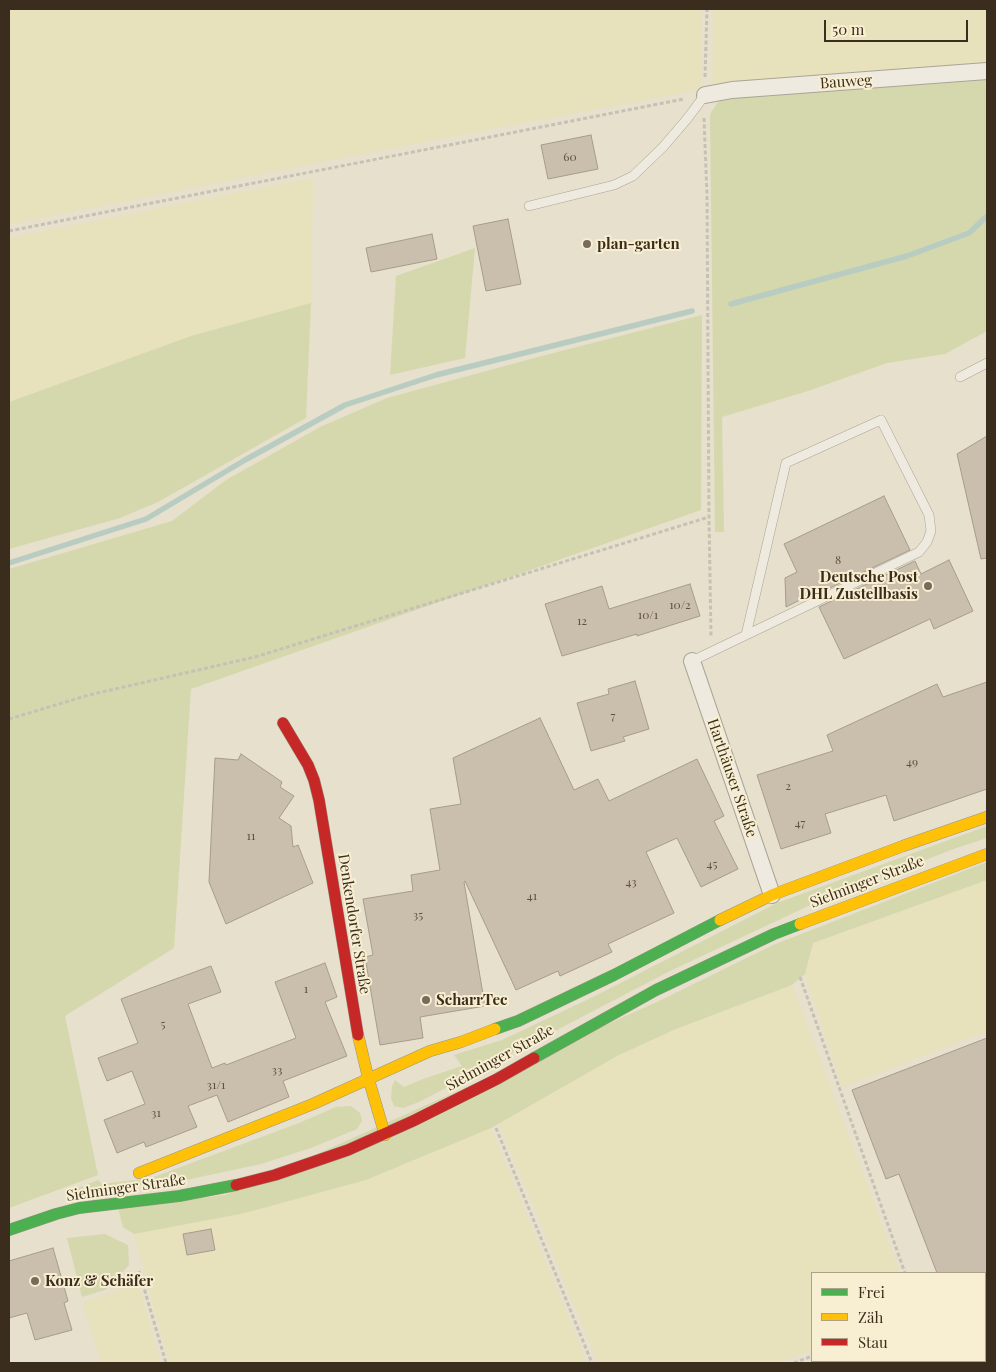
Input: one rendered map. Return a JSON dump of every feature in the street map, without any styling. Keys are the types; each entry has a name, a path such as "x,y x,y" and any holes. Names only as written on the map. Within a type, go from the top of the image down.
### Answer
{"street":[{"name":"Bauweg","path":"705,95 732,90 987,71"},
{"name":"Harthäuser Straße","path":"692,661 772,895"},
{"name":"Denkendorfer Straße","path":"283,723 308,765 314,780 356,1027 368,1078 385,1135"},
{"name":"Sielminger Straße","path":"139,1174 313,1104 430,1051 518,1021 772,895 987,817"},
{"name":"Sielminger Straße","path":"9,1230 79,1208 179,1196 244,1182 313,1163 385,1135 497,1079 686,975 774,934 987,854"}],"lane":[{"path":"529,206 614,186 633,176 663,147 705,95"},
{"path":"960,377 987,363"},
{"path":"692,661 919,552 927,542 931,531 929,515 881,420 786,463 746,635"}],"path":[{"path":"692,661 704,651 711,636 707,196 704,124 707,9"},
{"path":"9,231 705,95"},
{"path":"9,719 89,695 255,657 709,517"},
{"path":"800,977 905,1272"},
{"path":"496,1128 592,1363"},
{"path":"139,1271 166,1363"},
{"path":"794,1363 811,1356"}],"shaded area":[{"path":"9,9 702,9 701,89 9,224"},
{"path":"713,9 987,9 987,65 712,87"},
{"path":"313,178 311,303 191,336 9,402 9,238"},
{"path":"987,880 987,1031 842,1087 805,974 813,943"},
{"path":"792,985 900,1272 811,1272 811,1350 777,1363 598,1363 499,1123 619,1055 676,1029"},
{"path":"491,1128 587,1363 169,1363 134,1234 245,1213 366,1180"},
{"path":"138,1284 161,1363 101,1363 83,1302"},
{"path":"811,1362 918,1362 918,1363 808,1363"}],"green space":[{"path":"987,75 987,331 945,354 887,363 808,391 722,417 724,532 715,532 710,114 718,102 732,95"},
{"path":"475,248 465,358 390,375 396,276"},
{"path":"311,303 306,418 158,502 120,518 9,549 9,402 191,336"},
{"path":"702,315 701,510 191,689 174,948 65,1016 98,1175 9,1208 9,569 172,521 226,480 320,427 387,398"},
{"path":"987,826 987,838 956,848 806,907 668,972 419,1102 403,1108 394,1106 391,1098 392,1086 395,1080 404,1087 462,1066 454,1055 502,1040 595,996 777,903"},
{"path":"987,862 987,880 813,943 805,974 792,985 676,1029 619,1055 491,1128 366,1180 245,1213 134,1234 123,1227 118,1208 225,1195 657,1002 773,945"},
{"path":"351,1106 360,1113 362,1121 357,1129 311,1148 261,1164 186,1180 82,1192 66,1196 65,1193 98,1180 102,1184 151,1178 299,1123 336,1107"},
{"path":"105,1234 128,1245 129,1265 105,1290 82,1297 67,1238"},
{"path":"987,1296 987,1363 941,1363 986,1362"}],"building":[{"path":"591,135 598,169 548,179 541,145"},
{"path":"508,219 521,284 486,291 473,226"},
{"path":"432,234 437,259 371,272 366,248"},
{"path":"987,436 987,558 981,559 957,454"},
{"path":"884,496 910,550 786,607 785,578 797,572 784,544"},
{"name":"Deutsche Post DHL Zustellbasis","path":"949,560 973,611 934,629 930,619 844,659 819,607 915,561 921,574"},
{"path":"690,584 700,616 637,636 637,634 562,656 545,604 602,586 609,609"},
{"path":"635,681 649,729 623,737 625,741 591,751 577,703 609,694 608,689"},
{"path":"987,682 987,789 894,821 886,795 825,814 831,833 781,849 757,775 833,751 827,735 937,684 943,697"},
{"path":"540,718 574,790 598,779 609,801 697,759 724,816 714,821 738,869 701,887 677,838 646,852 674,913 608,944 612,952 560,976 558,971 516,990 465,881 485,1006 420,1017 423,1038 380,1045 365,957 373,955 363,899 413,891 411,875 440,870 430,809 461,804 453,758"},
{"path":"241,754 282,782 280,787 294,796 279,818 291,826 293,847 298,845 313,883 226,924 209,882 215,758 238,760"},
{"path":"325,963 337,997 325,1002 347,1056 283,1081 289,1097 228,1122 217,1095 188,1106 197,1127 146,1147 144,1142 117,1153 104,1120 145,1104 132,1071 107,1081 98,1058 138,1043 121,999 211,966 221,992 188,1004 212,1068 225,1063 226,1065 296,1038 275,982"},
{"path":"987,1038 987,1273 937,1272 899,1174 886,1179 852,1090"},
{"path":"211,1229 215,1250 187,1255 183,1234"},
{"name":"Konz & Schäfer","path":"53,1248 68,1301 64,1303 72,1330 35,1340 27,1313 9,1318 9,1261"}],"waterway":[{"path":"731,304 907,256 969,233 987,216"},
{"path":"9,563 146,519 245,460 345,405 436,375 692,311"}],"traffic: fast":[{"path":"495,1029 518,1021 614,975 720,920"},
{"path":"534,1058 656,990 774,934 800,924"},
{"path":"9,1230 79,1208 179,1196 236,1185"}],"traffic: slow":[{"path":"720,920 772,895 987,817"},
{"path":"800,924 987,854"},
{"path":"139,1173 313,1104 430,1051 495,1029"},
{"path":"358,1035 385,1135"}],"traffic: jam":[{"path":"283,723 308,765 319,800 358,1035"},
{"path":"236,1185 275,1175 348,1150 413,1121 497,1079 534,1058"}],"place":[{"name":"plan-garten","path":"587,244"},
{"name":"Deutsche Post DHL Zustellbasis","path":"928,586"},
{"name":"ScharrTec","path":"426,1000"},
{"name":"Konz & Schäfer","path":"35,1281"}]}
